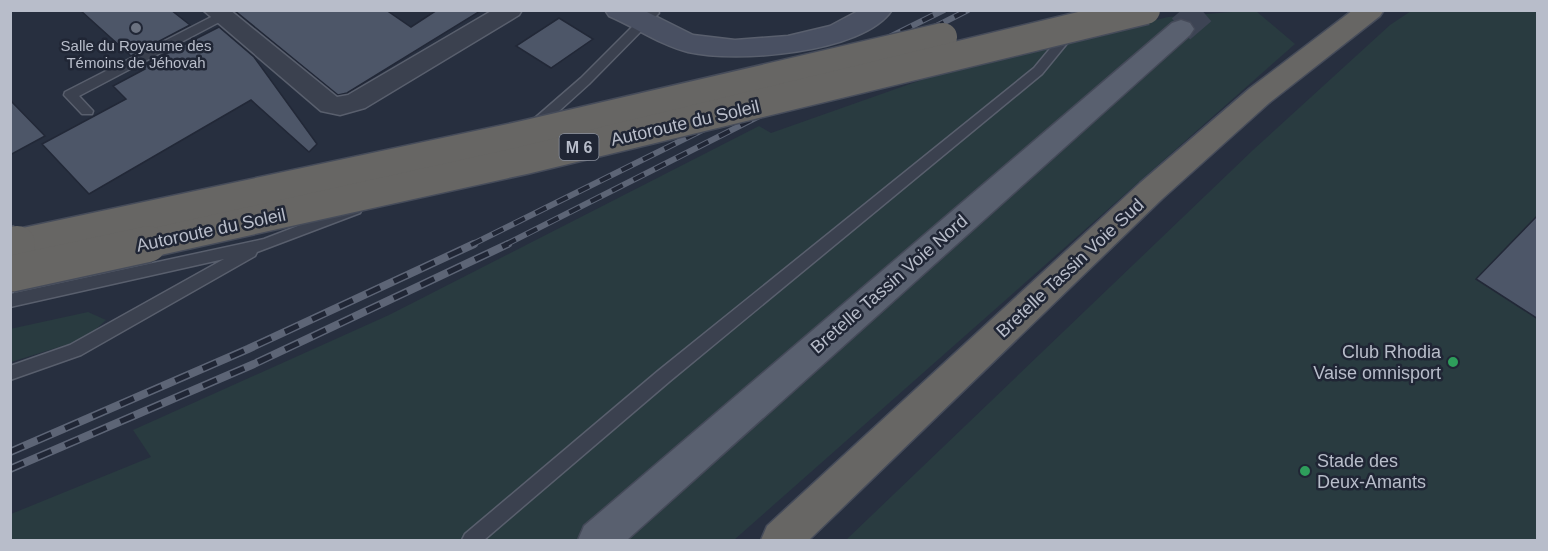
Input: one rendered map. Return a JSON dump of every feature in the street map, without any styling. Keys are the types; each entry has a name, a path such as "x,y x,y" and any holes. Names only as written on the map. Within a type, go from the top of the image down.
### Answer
{"highway":[{"name":"Autoroute du Soleil","path":"10,245 523,135 1056,10"},
{"name":"Autoroute du Soleil","path":"10,274 525,160 1146,10"},
{"name":"Bretelle Tassin Voie Sud","path":"781,540 1151,191 1259,96 1371,10"}],"main road":[{"path":"618,10 705,25 772,27 805,24 848,10"},
{"path":"647,15 688,43 721,48 771,47 822,38 868,20 879,10"},
{"name":"Bretelle Tassin Voie Nord","path":"598,540 1181,29"}],"street":[{"path":"217,13 330,105 340,106 356,102 511,10"}],"lane":[{"path":"471,540 664,376 1038,71 1085,10"},
{"path":"87,111 70,95 217,13"},
{"path":"10,373 75,350 266,244 505,152 585,81 647,15"},
{"path":"10,301 266,244"}],"shaded area":[{"path":"1256,11 1295,44 734,540 11,540 11,514 151,457 133,430 389,315 759,126 771,133 1009,49 1033,50 1168,17"},
{"path":"1411,11 1537,11 1537,540 846,540 1253,150 1390,25"},
{"path":"88,312 106,320 85,339 11,362 10,329"}],"building":[{"name":"Salle du Royaume des Témoins de Jéhovah","path":"80,10 171,10 190,25 131,56"},
{"path":"234,10 386,10 411,27 437,10 482,10 347,93 338,95"},
{"path":"559,18 593,39 551,68 516,46"},
{"path":"219,27 254,57 317,144 309,152 251,100 89,194 42,144 126,99 113,86 145,69 142,66"},
{"path":"10,100 45,136 10,155"},
{"path":"1538,215 1538,319 1476,279"}],"tunnel":[{"path":"1181,29 1203,10"}],"railway":[{"path":"471,245 944,10"},
{"path":"505,245 968,10"},
{"path":"10,452 248,349 474,244"},
{"path":"10,469 254,364 508,244"}],"place":[{"name":"Salle du Royaume des Témoins de Jéhovah","path":"136,28"},
{"name":"Club Rhodia Vaise omnisport","path":"1453,362"},
{"name":"Stade des Deux-Amants","path":"1305,471"}]}
